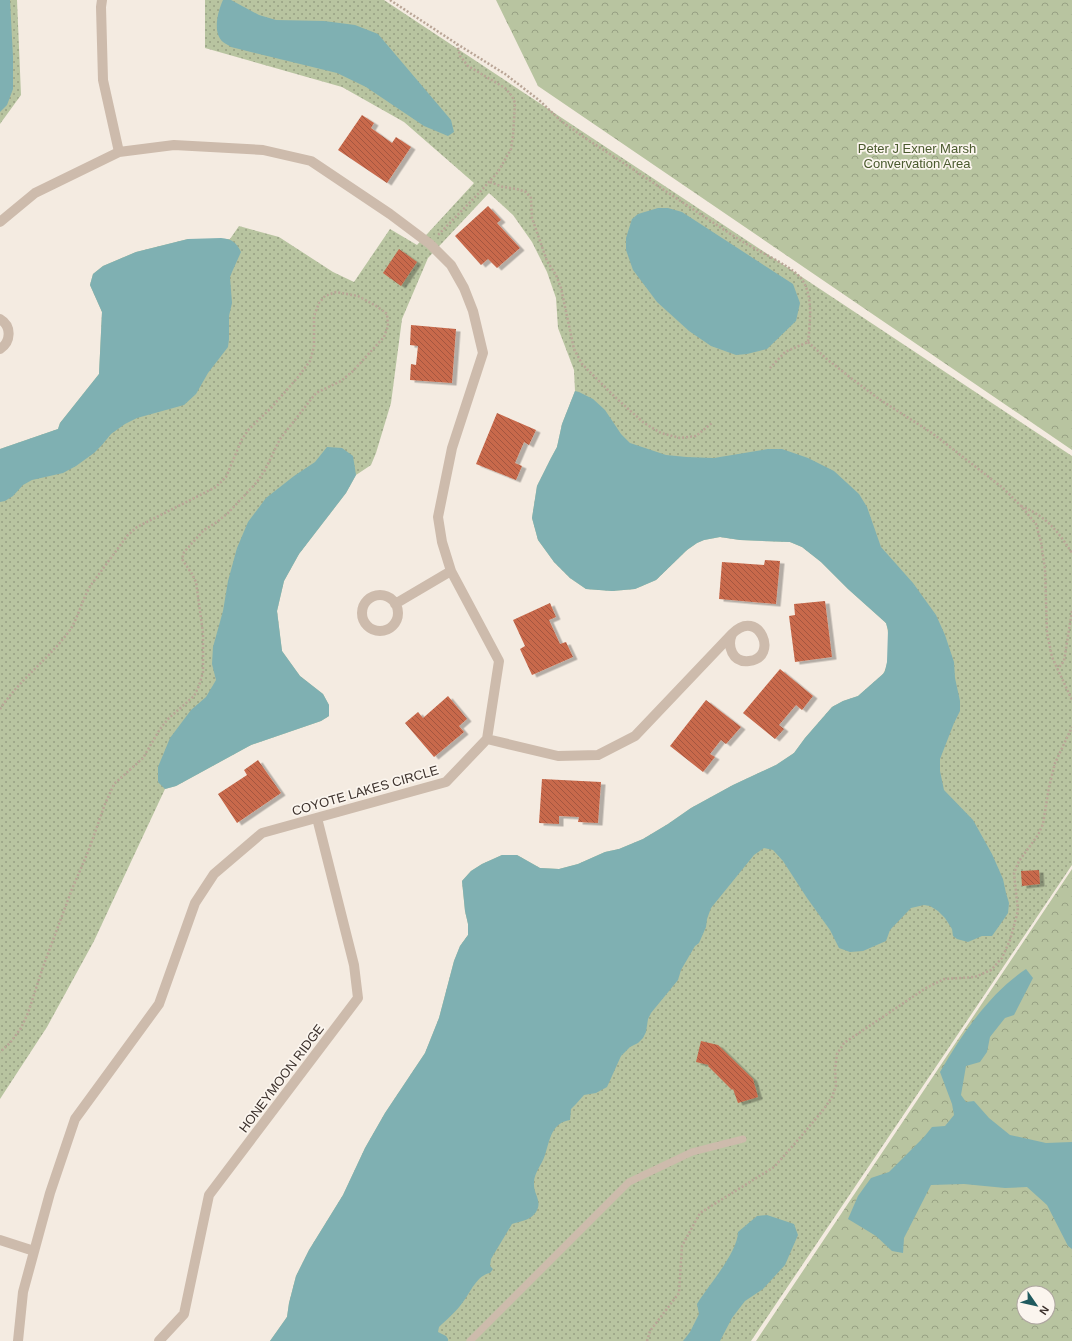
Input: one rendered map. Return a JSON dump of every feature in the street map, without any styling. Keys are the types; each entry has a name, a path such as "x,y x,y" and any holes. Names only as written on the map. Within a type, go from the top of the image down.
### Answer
{"street":[{"path":"102,0 103,80 119,152"},
{"path":"0,222 35,193 119,152 174,145 263,150 311,161 390,214 430,244 451,265 464,288 473,311 483,353 452,448 438,517 442,542 451,571 499,661 487,739 558,756 598,755 635,736 732,634"},
{"path":"0,319 9,330 9,336 7,342 0,350"},
{"path":"395,604 451,571"},
{"name":"COYOTE LAKES CIRCLE","path":"18,1341 23,1292 50,1193 76,1119 159,1004 195,903 214,874 262,833 446,782 487,739"},
{"name":"HONEYMOON RIDGE","path":"159,1341 184,1314 209,1195 358,998 354,965 317,818"},
{"path":"0,1240 34,1251"}],"lane":[{"path":"470,1341 629,1182 692,1152 743,1139"}],"path":[{"path":"390,0 510,78 539,100 561,121 585,138 800,277 808,291 810,309 808,342"},
{"path":"435,238 490,182 498,172 511,149 515,103 512,96 505,88 468,66 460,56 457,44"},
{"path":"490,182 526,192 531,198 532,218 547,261 556,275 561,288 574,348 582,364 615,398 644,423 661,433 680,438 696,436 712,423"},
{"path":"0,709 7,699 56,648 70,629 77,619 90,585 127,536 137,527 216,487 226,477 242,439 249,429 271,408 310,361 314,347 314,316 319,303 325,296 336,292 358,296 378,307 387,314 388,326 384,336 353,371 341,381 316,393 280,439 265,470 257,482 228,513 204,530 184,552 182,559 196,582 203,633 203,672 199,686 194,696 168,719 160,729 143,758 114,784 72,889 43,967 28,1013 21,1028 0,1052"},
{"path":"770,368 785,352 808,342"},
{"path":"808,342 828,360 879,399 932,433 965,460 986,474 1003,488 1036,524 1041,542 1045,569 1047,633 1052,657 1072,700"},
{"path":"1021,506 1038,513 1054,528 1072,553"},
{"path":"1057,670 1064,661 1072,611"},
{"path":"647,1341 650,1331 679,1293 682,1246 700,1213 774,1167 797,1141 824,1109 832,1097 836,1086 835,1069 837,1054 844,1043 926,988 944,979 975,977 991,970 1002,958 1010,940 1018,911 1014,873 1019,861 1038,835 1043,824 1049,787 1055,763 1072,727"}],"green space":[{"path":"0,0 17,0 21,95 0,124"},
{"path":"205,0 384,0 1072,456 1072,865 751,1341 270,1341 287,1317 296,1276 309,1250 343,1195 365,1148 385,1113 425,1053 439,1018 454,961 460,946 468,935 468,924 462,881 471,871 502,855 517,855 540,868 559,869 578,864 605,852 619,849 643,839 691,808 733,785 776,765 794,753 832,707 843,701 858,696 883,674 887,664 889,642 886,623 848,589 821,562 802,547 790,542 740,540 720,537 704,540 687,550 656,580 635,589 612,591 586,589 570,578 554,562 538,540 532,518 537,486 557,447 562,424 575,391 574,370 558,328 556,298 547,272 532,242 513,215 489,193 428,258 402,319 391,403 371,465 356,475 346,493 299,554 284,581 277,611 282,651 300,676 323,694 329,705 329,716 321,721 251,745 176,786 165,789 94,941 47,1027 0,1099 0,449 58,429 60,423 99,374 102,312 90,285 93,274 103,266 136,252 188,239 230,239 239,226 279,237 333,272 354,282 390,229 417,245 474,183 404,122 342,87 205,48"},
{"name":"Peter J Exner Marsh Convervation Area","path":"496,0 1072,0 1072,450 538,86"},
{"path":"1072,869 1072,1341 756,1341"}],"water":[{"path":"0,0 10,0 13,89 7,105 0,112"},
{"path":"223,0 231,0 259,15 276,20 324,21 355,25 378,34 451,120 454,132 448,136 424,126 366,87 337,73 231,47 223,42 218,33 217,21"},
{"path":"658,208 668,208 682,212 793,284 800,303 796,321 767,349 747,354 736,355 711,346 689,331 657,302 633,270 626,250 626,238 632,219 638,214"},
{"path":"188,239 228,239 233,242 241,252 230,277 232,303 229,316 228,347 208,373 196,394 184,405 137,418 125,424 111,434 94,453 76,466 63,473 32,480 23,485 13,496 0,502 0,449 58,429 60,423 99,374 102,312 90,285 93,274 103,266 136,252"},
{"path":"575,391 593,399 605,410 621,434 630,443 666,455 686,457 714,458 768,449 782,449 808,458 834,471 859,494 867,507 881,547 913,583 936,615 945,635 954,662 955,678 960,701 960,711 940,759 940,771 944,790 973,820 992,854 1003,879 1009,903 1008,913 992,936 982,936 968,942 957,939 953,936 952,929 945,918 930,906 924,905 911,908 890,930 886,941 863,951 850,952 839,948 830,930 783,861 773,850 764,848 754,855 711,908 706,927 699,943 695,946 681,970 678,980 651,1013 643,1038 638,1043 630,1047 621,1056 607,1087 596,1093 584,1095 571,1109 570,1120 555,1128 550,1138 544,1159 534,1179 534,1187 538,1201 538,1208 536,1212 528,1219 512,1224 491,1259 490,1266 493,1269 490,1273 481,1277 461,1305 439,1327 438,1332 446,1336 448,1341 270,1341 287,1317 296,1276 309,1250 343,1195 365,1148 385,1113 425,1053 439,1018 454,961 460,946 468,935 468,924 462,881 471,871 502,855 517,855 540,868 559,869 578,864 605,852 619,849 643,839 691,808 733,785 776,765 794,753 832,707 843,701 858,696 885,671 887,662 888,630 886,623 848,589 821,562 802,547 790,542 740,540 720,537 704,540 687,550 656,580 635,589 612,591 586,589 570,578 554,562 538,540 532,518 537,486 557,447 562,424"},
{"path":"327,447 342,448 353,456 356,475 346,493 299,554 284,581 277,611 282,651 300,676 323,694 329,705 329,716 321,721 251,745 176,786 165,789 158,782 158,767 170,738 191,710 206,697 216,680 212,664 213,647 223,611 228,581 237,548 248,522 266,498 315,462"},
{"path":"1026,969 1033,978 1014,1015 1005,1018 990,1037 987,1052 980,1062 966,1066 961,1095 966,1102 974,1101 989,1118 1010,1135 1046,1143 1072,1142 1072,1249 1068,1246 1047,1205 1027,1187 1005,1188 964,1184 931,1185 904,1238 903,1253 892,1251 876,1236 848,1219 858,1196 871,1178 889,1172 932,1127 945,1126 954,1115 952,1104 940,1072 977,1016 1000,990"},
{"path":"767,1215 794,1224 798,1235 785,1265 763,1289 745,1301 732,1318 720,1341 683,1341 690,1332 699,1314 697,1304 728,1259 737,1240 738,1232 757,1216"}],"building":[{"path":"362,115 374,123 371,128 392,143 396,137 411,147 387,183 338,150"},
{"path":"488,206 501,220 497,223 520,248 497,268 488,259 481,265 455,236"},
{"path":"399,249 417,262 401,286 383,273"},
{"path":"411,325 456,329 452,383 410,380 411,364 416,365 418,346 410,345"},
{"path":"497,413 536,430 529,445 524,442 515,463 522,466 516,480 476,464"},
{"path":"765,560 780,561 776,604 719,599 722,562 764,565"},
{"path":"825,601 832,657 795,662 789,616 795,615 794,604"},
{"path":"550,603 556,617 549,620 560,644 566,642 573,657 532,675 520,649 525,646 513,620"},
{"path":"780,669 813,696 802,710 796,705 779,725 784,729 775,739 743,713"},
{"path":"448,696 467,719 459,726 464,732 434,757 405,723 418,712 423,718"},
{"path":"706,700 741,727 726,744 721,740 710,754 715,757 703,772 670,746"},
{"path":"258,760 281,793 237,823 218,794 247,775 244,770"},
{"path":"542,779 601,782 598,823 578,822 579,817 559,816 559,824 539,823"},
{"path":"1039,870 1040,884 1022,886 1021,871"},
{"path":"701,1041 718,1045 753,1079 758,1097 738,1103 733,1089 732,1090 708,1066 709,1065 696,1062"}]}
